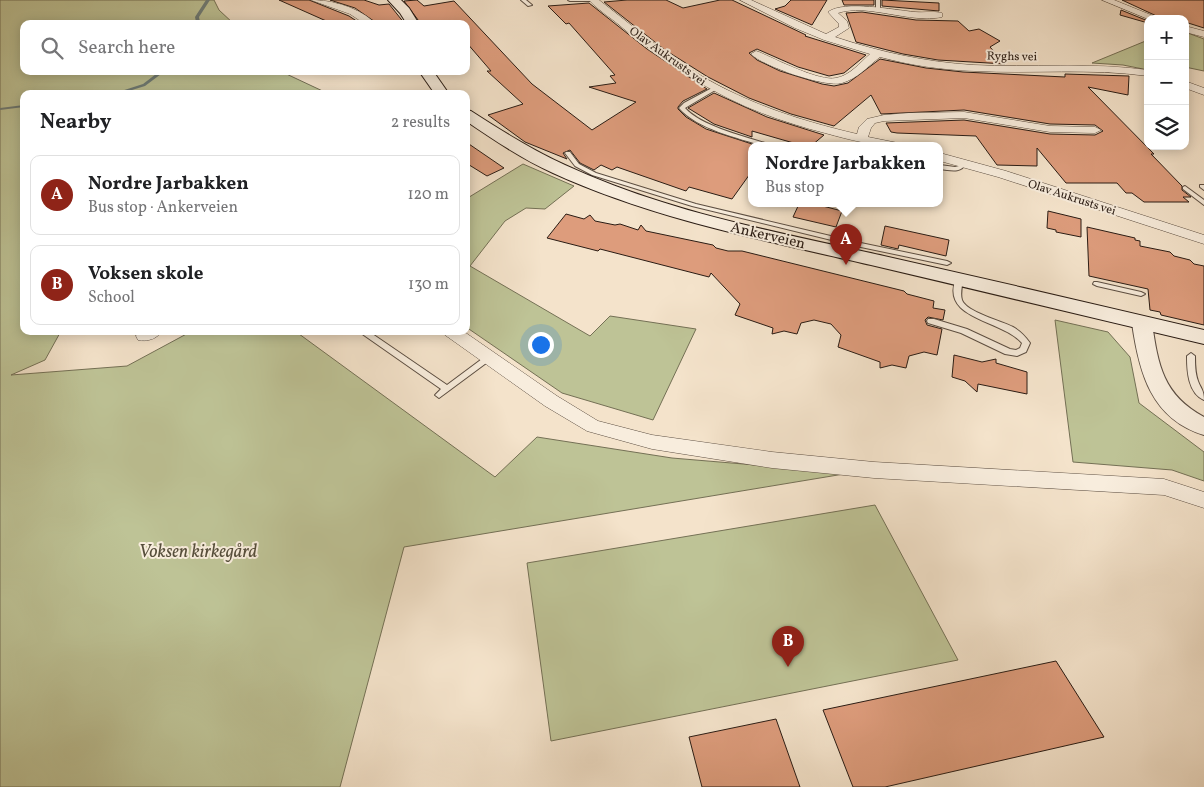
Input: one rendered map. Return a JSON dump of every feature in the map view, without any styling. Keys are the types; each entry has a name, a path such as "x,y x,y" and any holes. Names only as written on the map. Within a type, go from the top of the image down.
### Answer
{"main road":[{"path":"394,0 411,20"},
{"path":"429,75 439,90"},
{"name":"Ankerveien","path":"470,117 505,141 536,159 613,192 660,207 734,227 1204,337"}],"street":[{"path":"315,0 353,12 366,20"},
{"name":"Olav Aukrusts vei","path":"592,0 684,70 714,89 750,106 787,120 876,142"},
{"name":"Ryghs vei","path":"744,0 785,21 827,38 877,54 911,62 974,68 1122,68 1144,72"},
{"path":"1106,0 1146,15"},
{"path":"827,38 844,28 844,23 834,14 833,10 848,6 878,4 922,16 939,15"},
{"path":"1189,30 1204,34"},
{"path":"756,54 800,72 835,82 847,77 877,54"},
{"path":"1189,86 1204,92"},
{"path":"862,139 865,127 872,121 909,116 964,115 1050,129 1095,130"},
{"name":"Olav Aukrusts vei","path":"943,158 1035,184 1204,240"},
{"path":"1142,323 1152,374 1159,391 1182,414 1204,427"},
{"path":"457,335 551,401 593,426 652,442 772,460 874,470 1164,487 1204,500"}],"lane":[{"path":"523,0 530,5"},
{"path":"570,0 592,0"},
{"path":"714,89 686,104 682,108 683,111 688,116 710,126 758,142"},
{"path":"568,153 577,165 594,174 694,205 856,244 946,263"},
{"path":"943,167 955,169 961,167 963,163"},
{"path":"1185,188 1204,203"},
{"path":"931,321 964,331 1008,352 1017,353 1023,350 1026,343 1015,331 962,306 958,300 959,280"},
{"path":"1097,284 1141,294"},
{"path":"368,335 448,389"},
{"path":"1191,356 1191,376 1194,384 1204,397"},
{"path":"439,395 489,358"}],"green space":[{"name":"Voksen kirkegård","path":"0,0 214,0 219,10 230,20 20,20 20,75 289,75 320,90 20,90 20,335 59,335 45,360 11,375 127,366 185,335 300,335 495,477 537,437 672,458 850,473 404,547 340,787 0,787"},
{"path":"1189,33 1204,39 1204,71 1189,68"},
{"path":"1144,42 1144,69 1123,65 1092,63"},
{"path":"523,164 574,186 545,209 526,208 505,221 470,266 470,197"},
{"path":"470,266 590,336 610,316 696,329 653,420 562,393 470,330"},
{"path":"1055,320 1108,332 1130,357 1139,403 1204,452 1204,481 1172,470 1073,462"},
{"path":"875,505 958,660 551,741 527,563"}],"building":[{"path":"279,0 309,0 355,20 324,20"},
{"path":"330,0 364,0 379,5 389,4 402,20 372,20 355,8"},
{"path":"417,0 424,6 454,1 532,84 592,130 636,102 589,87 616,83 610,76 615,75 569,23 566,24 548,6 589,3 647,49 707,89 683,101 678,109 686,117 706,129 748,143 748,177 732,199 689,187 686,191 617,167 612,170 601,165 594,170 580,163 570,150 563,153 567,159 525,142 488,115 523,104 487,71 491,71 470,47 470,20 418,20 404,1"},
{"path":"666,0 683,8 720,0 732,0 805,36 866,55 844,73 829,76 798,67 757,49 749,53 757,60 780,71 834,86 848,83 880,59 926,68 963,72 1065,77 1065,74 1129,76 1128,95 1088,87 1144,144 1144,150 1150,150 1154,154 1151,154 1182,186 1182,190 1191,197 1183,197 1189,202 1144,202 1132,193 1126,193 1117,183 1066,183 1037,148 1037,166 997,165 976,136 897,133 891,132 886,123 964,120 1050,134 1095,135 1103,131 1095,125 1050,124 964,110 881,114 871,95 834,126 791,114 749,98 708,77 665,50 604,2"},
{"path":"791,0 827,0 812,25 775,9 785,6"},
{"path":"842,0 874,0 874,5 844,5"},
{"path":"882,0 939,3 939,11 882,6"},
{"path":"1122,0 1204,0 1204,28 1189,23 1189,15 1154,15"},
{"path":"1121,10 1144,19 1144,22 1120,15"},
{"path":"862,12 916,20 958,21 969,31 979,29 1000,41 990,47 1005,64 938,60 903,54 856,42 846,13"},
{"path":"714,93 767,117 824,135 816,142 790,142 752,131 752,137 714,124 688,108"},
{"path":"470,145 504,168 487,176 470,165"},
{"path":"798,207 827,207 842,211 836,227 793,217"},
{"path":"1048,211 1081,219 1081,237 1056,232 1056,230 1047,228"},
{"path":"566,214 584,219 590,215 595,221 615,225 620,224 638,230 641,225 646,231 713,245 716,248 728,251 742,251 904,291 907,294 934,301 933,308 945,310 943,320 928,317 925,320 927,325 942,329 937,355 924,352 909,356 906,368 892,365 880,368 880,362 838,347 841,335 831,324 814,320 801,323 797,334 784,331 772,334 773,328 735,315 740,304 711,273 709,277 600,249 598,251 547,238"},
{"path":"885,226 949,240 946,256 899,245 898,249 881,245"},
{"path":"1087,227 1135,238 1135,240 1140,241 1140,246 1170,252 1174,256 1204,266 1204,325 1161,315 1160,312 1150,310 1148,289 1089,276"},
{"path":"954,355 982,362 996,359 996,363 1027,372 1027,394 978,384 977,392 965,381 952,377"},
{"path":"1056,661 1104,737 885,787 853,787 823,710"},
{"path":"776,719 800,787 702,787 689,737"}],"waterway":[{"path":"198,20 197,17 208,0"},
{"path":"127,90 144,85 158,75"},
{"path":"0,109 20,106"}],"place":[{"name":"Nordre Jarbakken","path":"846,265"},
{"name":"Voksen skole","path":"788,667"}]}
